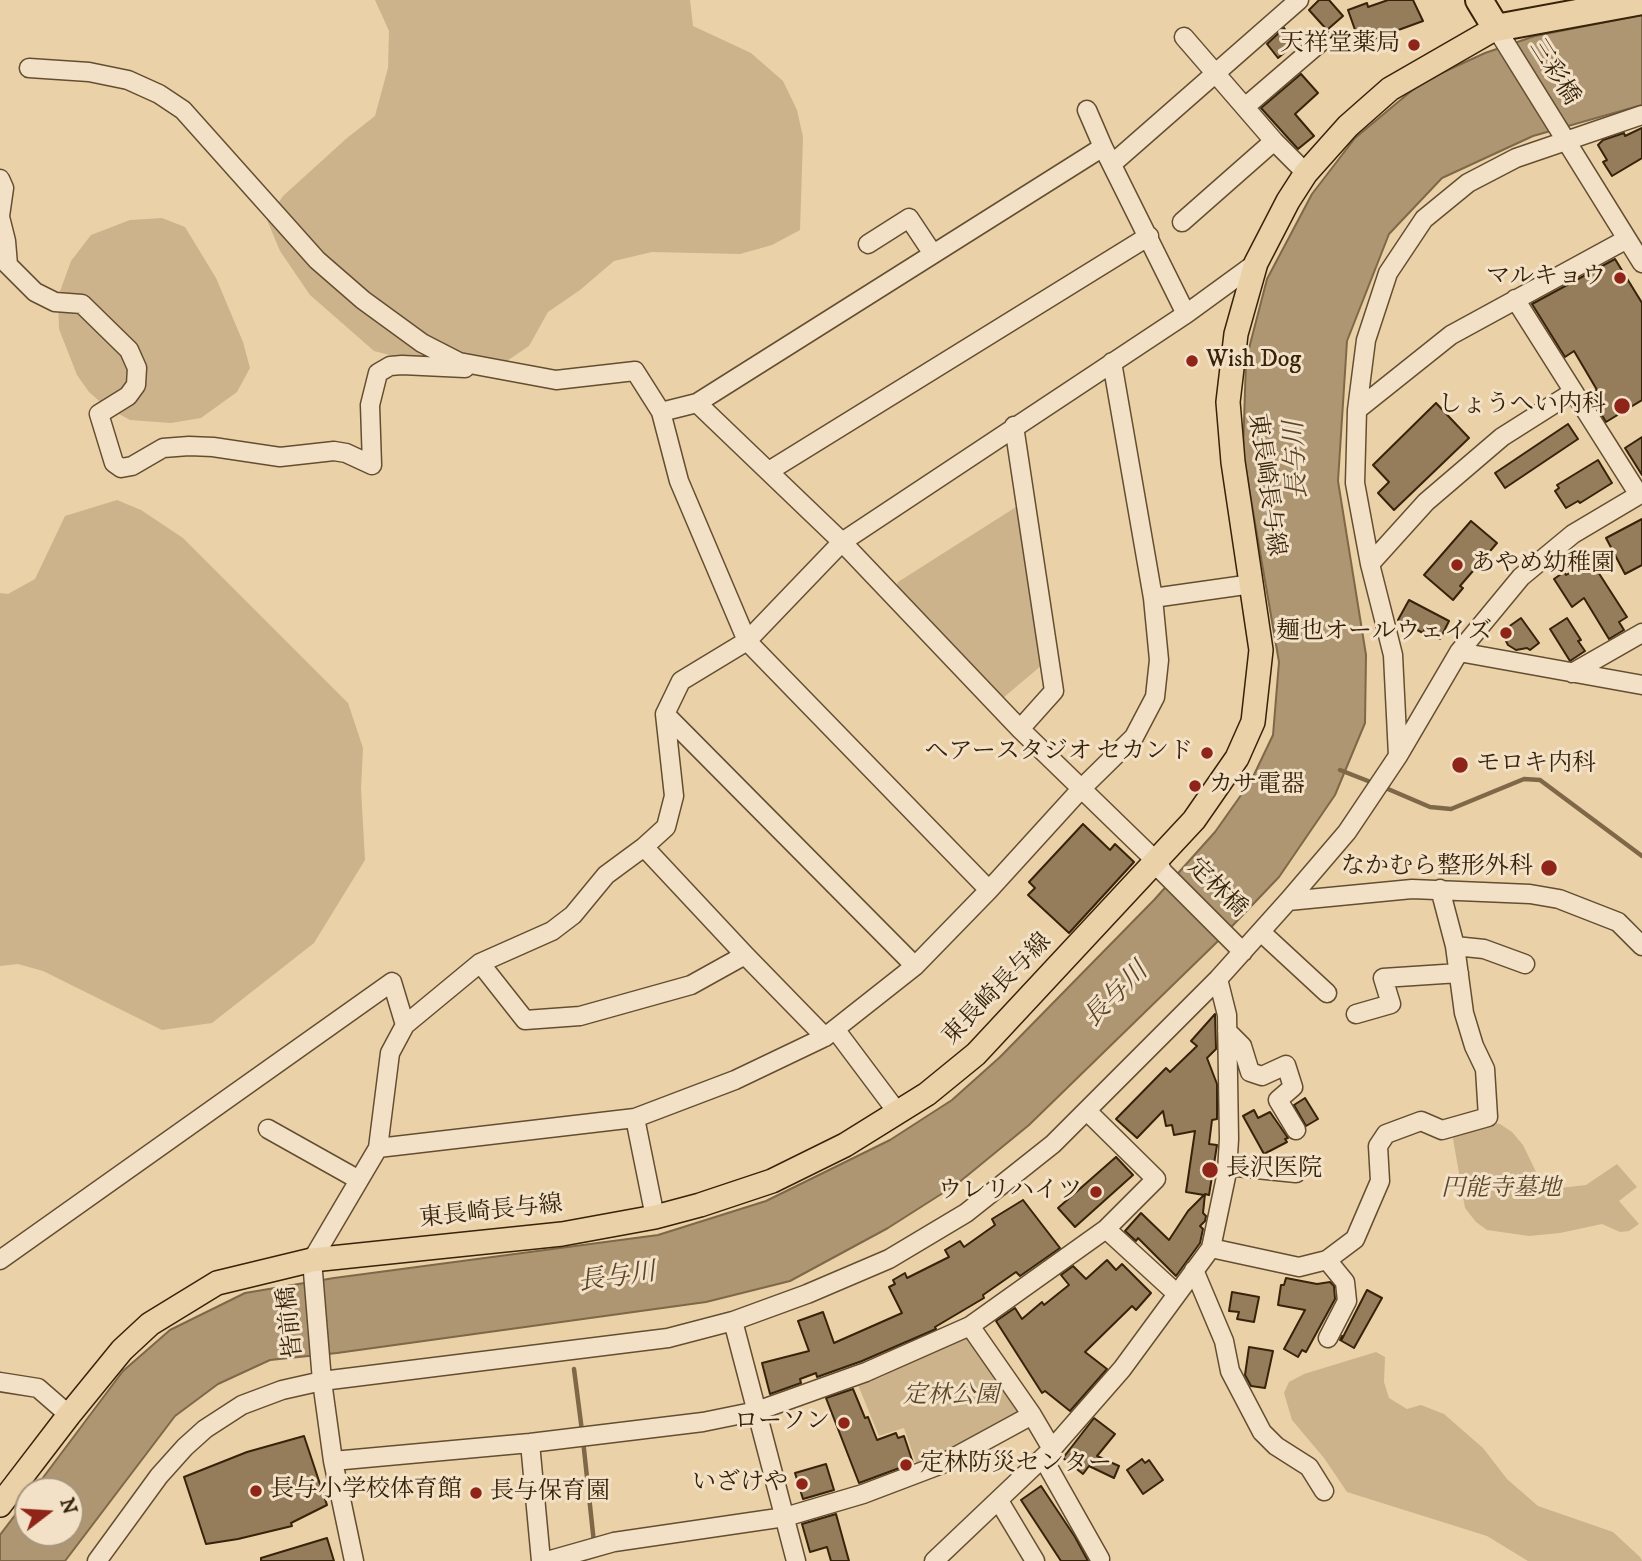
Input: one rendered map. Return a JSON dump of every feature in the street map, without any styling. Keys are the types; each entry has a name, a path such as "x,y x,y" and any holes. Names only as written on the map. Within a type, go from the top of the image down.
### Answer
{"highway":[{"path":"1479,0 1499,33 1642,1"}],"main road":[{"name":"東長崎長与線","path":"0,1506 122,1350 150,1324 217,1283 312,1265 562,1234 655,1217 700,1205 772,1181 845,1145 927,1094 976,1054 1160,867 1237,758 1253,722 1261,650 1233,462 1228,402 1236,334 1256,263 1288,201 1306,173 1338,135 1390,89 1499,33"}],"street":[{"path":"1112,164 1299,0"},
{"name":"三彩橋","path":"1499,33 1642,263"},
{"path":"1184,37 1274,141 1306,173"},
{"path":"1245,107 1323,40"},
{"path":"29,68 89,72 128,80 159,93 183,110 317,260 363,300 422,342 459,362 556,380 635,371 660,412 679,481 747,640 989,890"},
{"path":"1087,110 1186,314"},
{"path":"1398,756 1393,655 1370,564 1355,484 1357,410 1366,340 1388,273 1424,219 1468,183 1564,137 1642,114"},
{"path":"1182,222 1274,141"},
{"path":"660,412 697,403 1103,147"},
{"path":"0,179 4,188 0,216 8,265 34,292 55,302 82,304 129,350 137,368 136,385 128,396 99,414 114,463 121,468 132,466 163,448 189,446 280,457 334,451 346,453 372,465 370,405 378,373 390,366 402,365 493,368"},
{"path":"868,244 909,218 933,254"},
{"path":"769,471 1149,236"},
{"path":"1357,410 1451,335 1627,239"},
{"path":"312,1265 378,1148 390,1053 405,1025 480,963 552,931 573,915 606,876 645,847 666,827 674,796 665,715 681,681 747,640 842,542 1186,314 1256,263"},
{"path":"97,1561 159,1476 185,1447 205,1429 242,1405 322,1374 668,1338 733,1321 807,1294 900,1252 966,1213 1053,1144 1218,979 1239,946 1261,932 1346,832 1398,756 1459,652 1521,577 1573,534 1640,494 1515,299"},
{"path":"378,1148 635,1118 735,1080 830,1033 915,966 1081,789 1134,737 1154,697 1159,660 1153,598 1112,362"},
{"path":"1370,564 1426,502 1493,446 1573,392"},
{"name":"定林橋","path":"697,403 842,542 1020,729 1239,946"},
{"path":"1014,426 1054,691 1020,729"},
{"path":"1153,598 1252,584"},
{"path":"1572,673 1642,633"},
{"path":"1459,652 1642,685"},
{"path":"665,715 915,966"},
{"path":"645,847 745,955 830,1033 898,1114"},
{"path":"1288,901 1348,894 1440,889 1530,894 1559,900 1618,922 1642,946"},
{"path":"1211,1248 1299,1267 1327,1260 1355,1239 1380,1181 1378,1146 1386,1134 1421,1121 1442,1130 1488,1117 1485,1069 1474,1046 1464,1013 1455,946 1440,889"},
{"path":"1261,932 1327,993"},
{"path":"1455,946 1484,949 1525,964"},
{"path":"480,963 525,1020 580,1016 691,985 745,955"},
{"path":"1356,1014 1391,1004 1383,978 1459,973"},
{"path":"934,1561 1048,1453 1122,1369 1211,1248 1227,1166 1227,1015 1218,979"},
{"path":"0,1260 391,982 405,1025"},
{"path":"1227,1031 1242,1046 1250,1072 1262,1076 1286,1065 1293,1087 1278,1100 1297,1130"},
{"path":"333,1461 530,1443 703,1422 757,1412 866,1372 970,1326 1106,1229 1156,1179 1087,1111"},
{"path":"635,1118 655,1217"},
{"path":"268,1129 359,1180"},
{"path":"1227,1166 1296,1173"},
{"path":"1106,1229 1176,1293"},
{"path":"1327,1260 1345,1282 1347,1301 1328,1338"},
{"name":"皆前橋","path":"312,1265 333,1461 354,1561"},
{"path":"1194,1270 1224,1341 1230,1371 1262,1432 1276,1446 1308,1467 1324,1491"},
{"path":"733,1321 796,1561"},
{"path":"970,1326 1032,1415 1100,1559"},
{"path":"0,1381 38,1388 69,1415"},
{"path":"547,1561 593,1548 785,1517 863,1494 942,1464 1032,1415"},
{"path":"530,1443 541,1561"},
{"path":"999,1501 1035,1561"}],"green space":[{"path":"375,0 690,0 693,26 751,53 783,81 797,110 803,137 800,230 772,245 740,254 652,252 614,261 580,290 548,312 529,346 498,367 447,370 374,351 310,295 280,251 267,220 283,196 375,116 388,68 389,31"},
{"path":"162,218 185,227 216,278 243,342 250,368 237,392 201,418 171,423 130,420 106,407 89,392 77,375 59,329 58,297 71,261 91,235 130,220"},
{"path":"117,500 141,510 183,538 348,703 363,748 361,789 365,860 314,943 212,1023 162,1030 43,971 18,964 0,966 0,593 8,594 35,579 65,516"},
{"path":"1016,507 1021,508 1042,665 1003,698 896,588 898,582"},
{"name":"円能寺墓地","path":"1489,1122 1500,1124 1512,1132 1523,1145 1539,1178 1546,1184 1560,1188 1586,1185 1617,1164 1637,1187 1619,1201 1639,1224 1629,1231 1620,1232 1602,1224 1529,1236 1487,1230 1476,1222 1465,1208 1452,1133"},
{"name":"定林公園","path":"967,1336 1017,1407 1017,1413 977,1438 917,1466 904,1428 879,1436 858,1385 879,1378"},
{"path":"1376,1352 1385,1357 1384,1382 1389,1398 1407,1409 1421,1405 1444,1414 1483,1448 1507,1479 1538,1506 1613,1532 1642,1561 1528,1561 1487,1536 1347,1492 1324,1458 1292,1420 1284,1393 1289,1382 1304,1374"}],"water":[{"name":"長与川","path":"1642,15 1642,105 1533,136 1442,178 1389,234 1347,341 1338,481 1366,655 1365,723 1335,795 1279,877 1217,942 1029,1125 957,1184 888,1228 790,1281 706,1302 270,1360 218,1384 175,1416 84,1536 84,1477 44,1477 123,1371 170,1330 245,1293 334,1278 658,1235 766,1201 890,1140 952,1100 1000,1057 1154,900 1215,832 1251,781 1273,735 1279,662 1243,453 1246,360 1267,279 1312,194 1355,138 1422,82 1485,53 1535,36"},
{"path":"14,1516 14,1547 76,1547 65,1561 0,1561 0,1535"}],"building":[{"path":"1319,0 1329,0 1343,16 1327,30 1309,10"},
{"path":"1388,0 1413,0 1423,21 1360,44 1348,10 1367,3 1368,7"},
{"path":"1284,28 1296,43 1278,58 1267,44"},
{"path":"1301,74 1318,93 1295,114 1314,136 1298,149 1261,108"},
{"path":"1642,128 1642,158 1612,176 1603,162 1607,160 1598,145 1603,140 1624,133 1625,136"},
{"path":"1615,259 1642,303 1642,400 1606,422 1589,394 1597,390 1574,351 1565,357 1532,304"},
{"path":"1436,403 1469,438 1394,510 1378,493 1389,482 1373,465"},
{"path":"1568,424 1578,439 1505,488 1495,473"},
{"path":"1642,437 1642,475 1625,448"},
{"path":"1598,460 1612,483 1580,503 1578,501 1566,508 1555,491 1559,488 1557,485"},
{"path":"1642,519 1642,565 1625,574 1606,538"},
{"path":"1471,521 1497,543 1460,586 1463,588 1453,600 1424,575"},
{"path":"1591,561 1627,617 1619,622 1624,630 1609,639 1584,598 1572,607 1554,579"},
{"path":"1409,600 1449,621 1440,639 1398,620"},
{"path":"1521,618 1539,643 1530,650 1516,650 1508,645 1505,639 1504,630"},
{"path":"1567,618 1585,651 1570,661 1550,629"},
{"path":"1083,824 1110,850 1115,844 1134,862 1069,933 1028,895 1035,888 1029,882"},
{"path":"1215,1014 1216,1049 1207,1058 1217,1084 1217,1119 1212,1120 1209,1144 1217,1145 1209,1195 1205,1194 1203,1213 1206,1216 1200,1226 1203,1229 1200,1243 1176,1276 1138,1238 1136,1241 1125,1231 1141,1213 1169,1240 1188,1211 1204,1195 1186,1192 1195,1131 1174,1135 1172,1125 1166,1126 1163,1111 1137,1138 1116,1119 1166,1068 1170,1072 1197,1046 1191,1041"},
{"path":"1305,1098 1318,1119 1306,1126 1294,1105"},
{"path":"1254,1110 1258,1118 1270,1112 1288,1138 1285,1139 1287,1142 1264,1154 1243,1116"},
{"name":"ウレリハイツ","path":"1116,1157 1133,1175 1075,1227 1058,1208"},
{"path":"1023,1200 1060,1248 1020,1276 1016,1272 983,1295 984,1298 935,1327 936,1329 862,1361 817,1377 816,1373 800,1379 801,1383 770,1394 762,1363 809,1351 798,1321 823,1312 834,1343 902,1313 889,1287 895,1284 893,1280 905,1273 907,1278 949,1257 945,1250 960,1241 964,1247 995,1225 992,1219"},
{"path":"1107,1260 1116,1270 1122,1264 1151,1293 1136,1310 1132,1306 1085,1352 1107,1369 1070,1411 1045,1391 1042,1393 996,1321 1015,1308 1022,1319 1042,1302 1044,1305 1069,1285 1061,1275 1073,1266 1086,1279"},
{"path":"1286,1278 1317,1284 1330,1282 1334,1286 1335,1299 1306,1352 1302,1350 1298,1357 1284,1349 1305,1310 1278,1305 1281,1285 1284,1285"},
{"path":"1367,1290 1382,1298 1354,1348 1340,1340"},
{"path":"1232,1292 1259,1297 1254,1322 1237,1319 1239,1312 1229,1311"},
{"path":"1249,1347 1273,1351 1265,1388 1251,1386 1245,1375"},
{"path":"853,1389 877,1440 896,1433 898,1438 904,1436 913,1463 859,1483 826,1398"},
{"path":"1094,1418 1115,1434 1097,1456 1119,1466 1114,1478 1089,1466 1083,1474 1063,1458"},
{"name":"長与小学校体育館","path":"304,1436 327,1505 291,1523 292,1526 206,1544 184,1477 247,1452"},
{"path":"1142,1459 1145,1463 1149,1460 1163,1480 1143,1494 1127,1470"},
{"path":"826,1464 834,1490 803,1499 795,1473"},
{"path":"1041,1486 1088,1561 1061,1561 1021,1500"},
{"path":"836,1514 849,1561 831,1561 827,1547 810,1552 802,1524"},
{"path":"327,1538 334,1561 261,1561 261,1558"}],"waterway":[{"path":"1340,770 1368,781"},
{"path":"1388,789 1430,807 1451,809 1524,779 1540,780 1642,856"},
{"path":"574,1369 582,1431"},
{"path":"583,1440 594,1543"}],"place":[{"name":"天祥堂薬局","path":"1414,45"},
{"name":"マルキョウ","path":"1620,278"},
{"name":"Wish Dog","path":"1192,361"},
{"name":"しょうへい内科","path":"1622,406"},
{"name":"あやめ幼稚園","path":"1457,565"},
{"name":"麺也オールウェイズ","path":"1506,633"},
{"name":"ヘアースタジオ セカンド","path":"1207,753"},
{"name":"モロキ内科","path":"1460,765"},
{"name":"カサ電器","path":"1195,786"},
{"name":"なかむら整形外科","path":"1549,868"},
{"name":"長沢医院","path":"1210,1170"},
{"name":"ウレリハイツ","path":"1096,1192"},
{"name":"ローソン","path":"844,1423"},
{"name":"定林防災センター","path":"906,1465"},
{"name":"いざけや","path":"802,1484"},
{"name":"長与小学校体育館","path":"256,1491"},
{"name":"長与保育園","path":"476,1493"}]}
